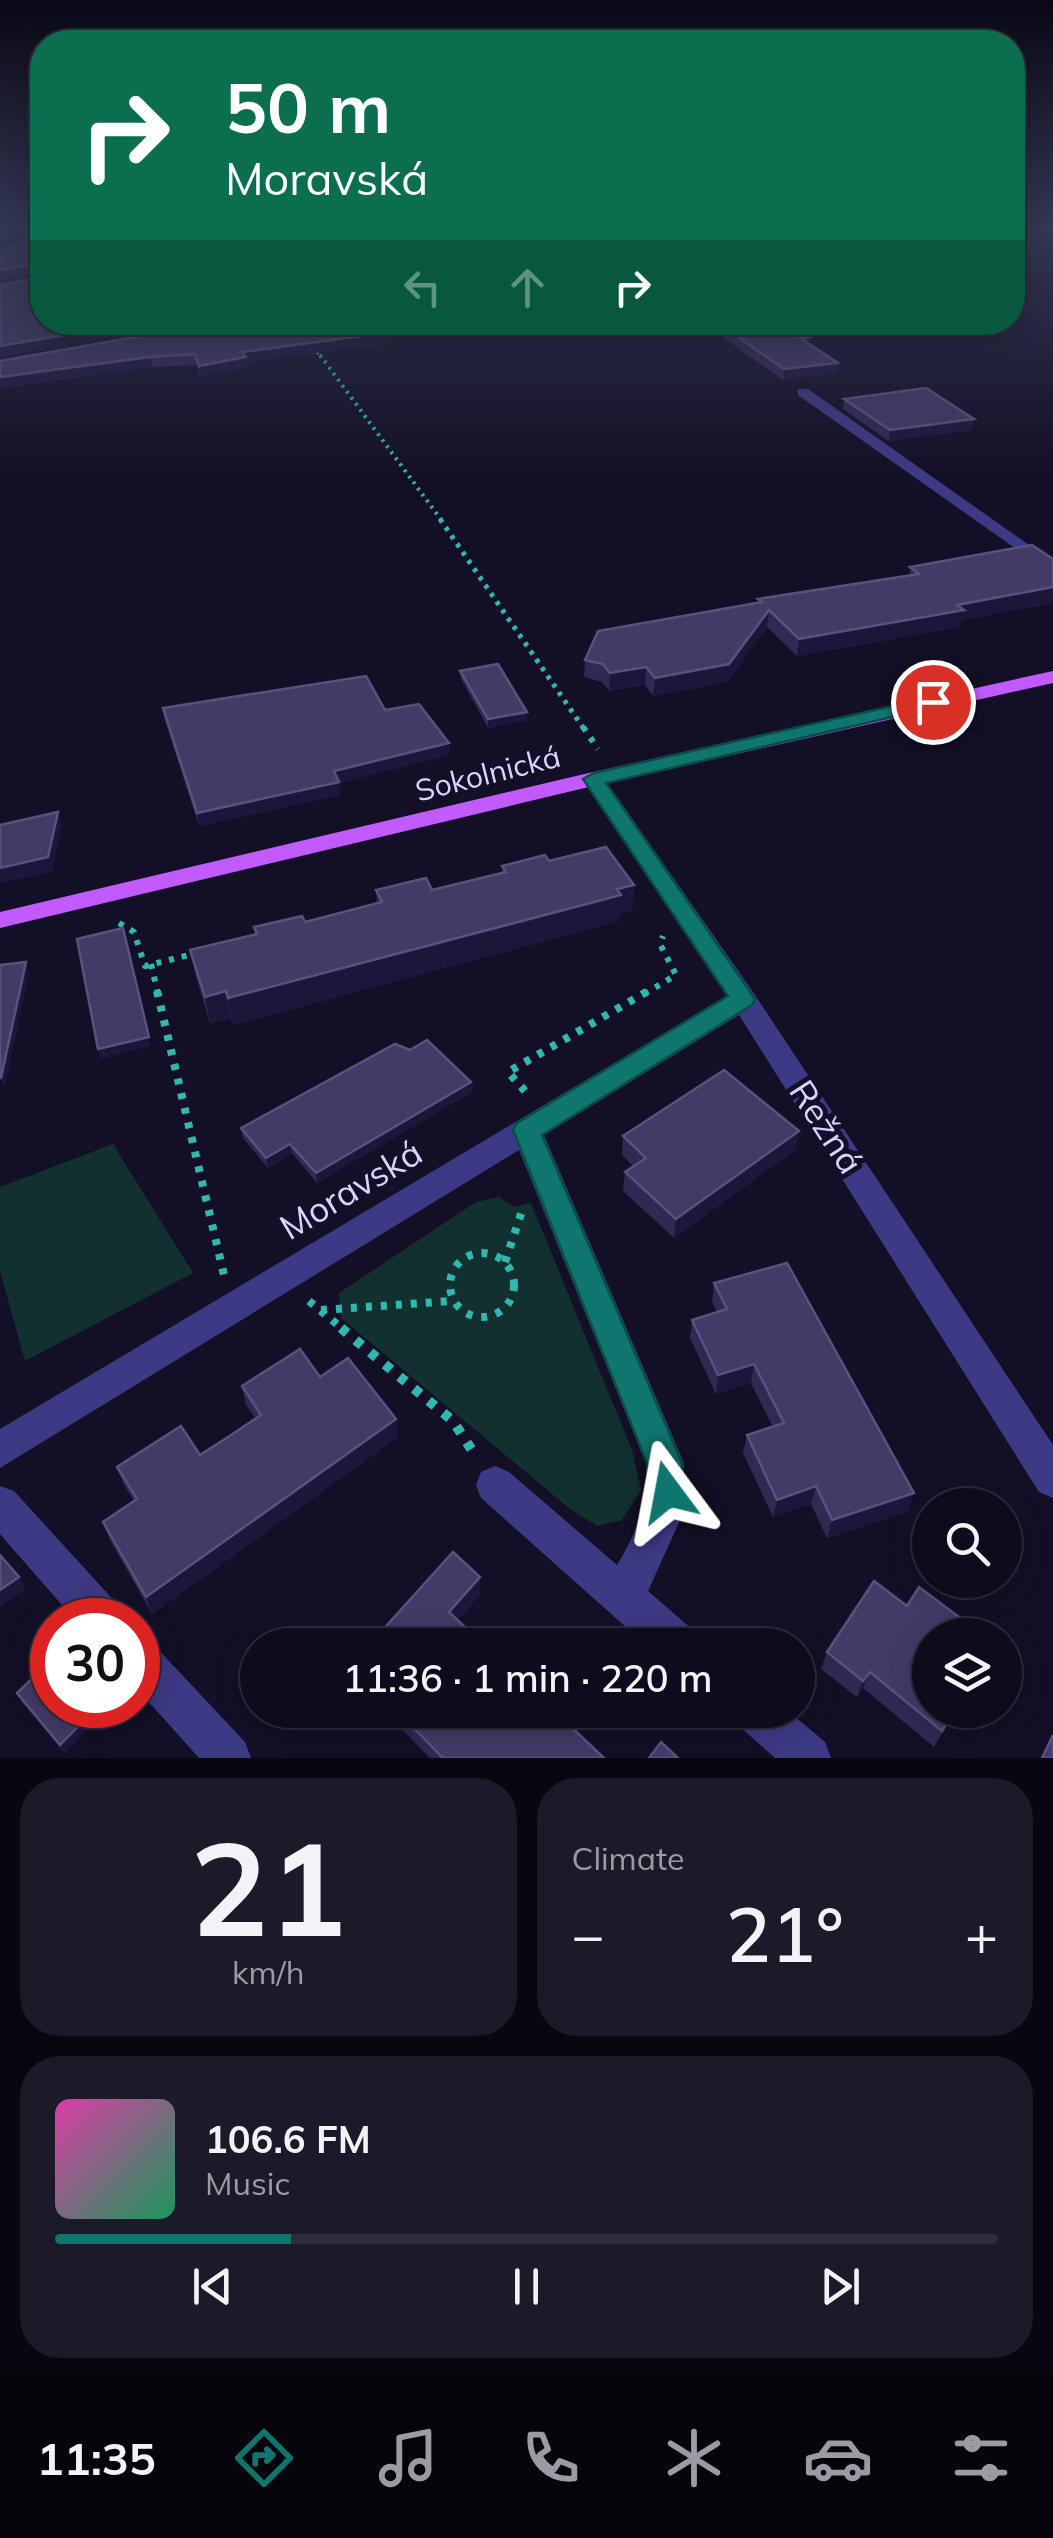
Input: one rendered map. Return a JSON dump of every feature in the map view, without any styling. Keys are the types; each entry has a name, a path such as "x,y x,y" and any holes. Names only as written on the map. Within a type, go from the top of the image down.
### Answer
{"main road":[{"name":"Sokolnická","path":"0,920 605,777 1052,678"}],"street":[{"path":"803,392 1053,570"},
{"name":"Režná","path":"605,777 743,999 1053,1479"},
{"name":"Moravská","path":"0,1450 520,1118 743,999"},
{"path":"520,1118 664,1463 668,1492 664,1518 645,1559 620,1596"},
{"path":"495,1485 658,1628"},
{"path":"0,1506 83,1598"},
{"path":"160,1683 229,1758"},
{"path":"774,1728 809,1758"}],"path":[{"path":"306,338 400,461 605,777"},
{"path":"114,922 134,932 145,966 207,950"},
{"path":"520,1118 530,1095 508,1072 676,974 660,944 665,928"},
{"path":"151,964 225,1278"},
{"path":"505,1262 522,1209 519,1198"},
{"path":"320,1310 452,1301 469,1313 490,1314 509,1304 516,1286 512,1268 484,1255 456,1266 447,1283 452,1301"},
{"path":"208,1288 242,1268"},
{"path":"308,1300 453,1421 495,1485"}],"green space":[{"path":"113,1144 193,1273 25,1361 0,1271 0,1187"},
{"path":"499,1197 514,1207 531,1203 632,1450 641,1490 622,1520 597,1526 570,1509 341,1318 339,1293 476,1202"}],"building":[{"path":"0,311 30,311 30,335 65,335 0,346"},
{"path":"146,335 370,335 242,352 246,357 199,366 195,354 0,377 0,361"},
{"path":"735,335 807,335 810,337 800,338 838,363 784,369"},
{"path":"926,388 974,419 890,430 844,399"},
{"path":"1032,545 1053,559 1053,587 957,605 964,610 799,639 769,610 729,664 655,678 646,667 610,673 603,664 585,660 598,631 762,602 758,599 919,574 910,567"},
{"path":"498,664 527,712 488,719 460,671"},
{"path":"366,676 385,710 419,704 449,743 334,771 339,782 197,813 163,708"},
{"path":"58,812 48,857 0,868 0,825"},
{"path":"606,847 634,885 617,889 621,895 228,998 226,991 205,997 190,950 257,934 254,927 302,916 305,922 382,902 376,890 426,878 432,890 506,872 502,866 545,855 549,861"},
{"path":"123,928 149,1037 98,1049 77,939"},
{"path":"26,962 1,1078 0,1078 0,965"},
{"path":"427,1040 471,1082 316,1173 290,1144 266,1158 241,1128 395,1044 410,1050"},
{"path":"724,1070 799,1131 676,1219 625,1172 646,1158 623,1136"},
{"path":"787,1263 912,1494 832,1520 816,1486 777,1500 747,1435 784,1423 754,1364 718,1375 692,1320 727,1309 714,1283"},
{"path":"300,1349 320,1377 348,1358 396,1419 146,1597 103,1522 137,1499 117,1467 181,1426 200,1455 261,1415 242,1386"},
{"path":"453,1552 480,1577 449,1612 466,1628 384,1628"},
{"path":"0,1555 19,1577 0,1590"},
{"path":"874,1581 907,1606 912,1598 934,1598 960,1618 912,1618 912,1706 870,1672 863,1681 827,1652"},
{"path":"30,1680 30,1709 17,1693"},
{"path":"46,1728 77,1728 60,1745"},
{"path":"414,1728 572,1728 604,1758 443,1758"},
{"path":"1053,1735 1053,1758 1042,1758"},
{"path":"661,1742 678,1758 649,1758"}],"route":[{"path":"668,1492 664,1463 526,1130 743,999 594,779 933,702"}]}
